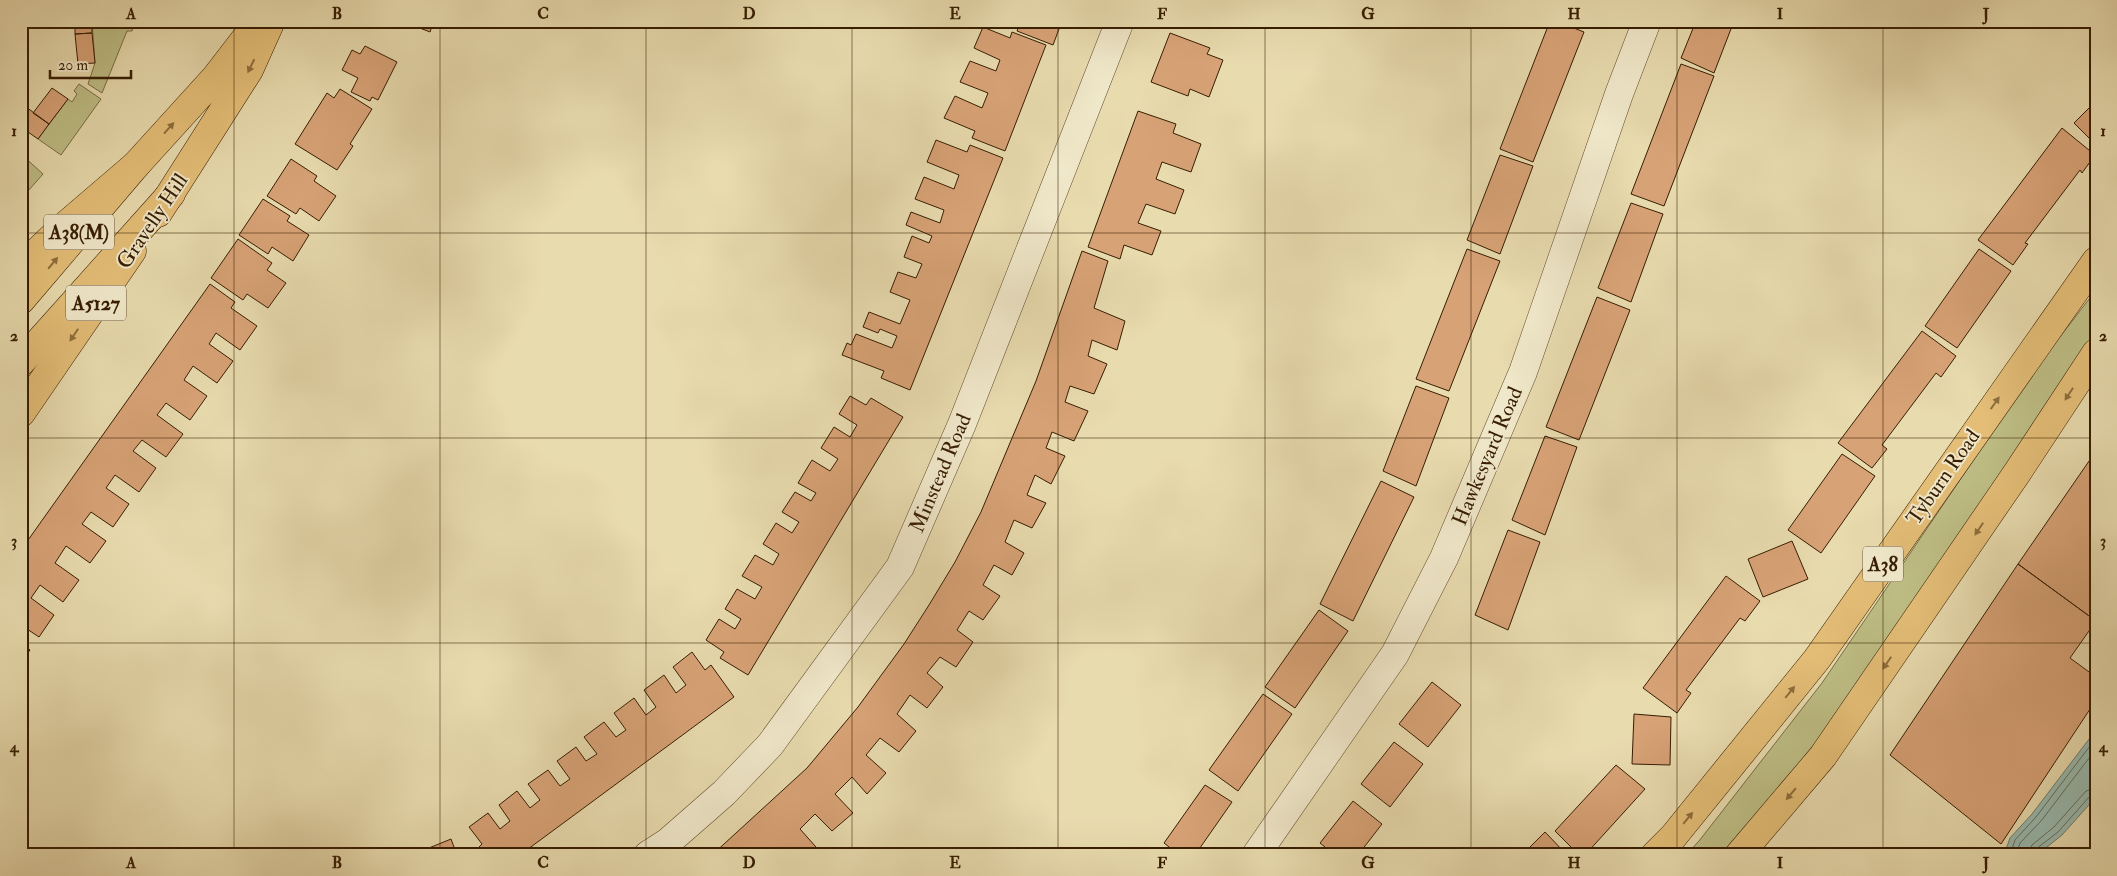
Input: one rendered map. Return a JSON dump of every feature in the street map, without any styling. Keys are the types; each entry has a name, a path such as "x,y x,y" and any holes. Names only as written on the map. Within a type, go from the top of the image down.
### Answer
{"main road":[{"name":"Gravelly Hill","path":"21,267 58,231 136,164 215,78 259,21"},
{"name":"Gravelly Hill","path":"21,413 171,194 249,70 271,21"},
{"name":"A38(M)","path":"21,300 136,164"},
{"name":"A38(M)","path":"21,362 171,194"},
{"name":"Tyburn Road","path":"1655,855 1673,837 1817,659 2096,261"},
{"path":"1740,855 1823,756 2017,473 2096,353"}],"street":[{"name":"Minstead Road","path":"648,855 668,842 724,793 770,745 900,567 962,424 1120,21"},
{"name":"Hawkesyard Road","path":"1256,855 1395,654 1444,558 1523,372 1619,94 1647,21"}],"green space":[{"path":"92,21 136,21 132,31 127,31 102,93 88,84 95,63"},
{"path":"79,84 101,99 61,155 38,139 68,99 72,102 77,94 74,91"},
{"path":"21,154 43,174 21,199"},
{"path":"2096,290 2096,332 2003,479 1814,751 1725,855 1686,855 1699,841 1822,683 2036,368"}],"water":[{"path":"2096,730 2096,797 2062,835 2037,855 2004,855 2010,838 2032,814"}],"building":[{"path":"75,21 92,21 92,33 75,34"},
{"path":"402,21 434,21 430,32"},
{"path":"1021,21 1062,21 1053,45 1017,31"},
{"path":"1550,21 1556,21 1584,32 1533,162 1500,149"},
{"path":"1577,21 1592,21 1590,27"},
{"path":"1696,21 1734,21 1714,73 1681,58"},
{"path":"983,27 1010,38 1012,32 1046,45 1005,151 972,138 975,131 944,118 955,96 982,108 988,93 960,82 970,61 996,71 1000,60 974,48"},
{"path":"92,33 95,63 78,64 75,34"},
{"path":"1170,33 1210,48 1207,54 1223,60 1209,97 1190,89 1188,96 1151,82"},
{"path":"365,46 397,62 378,100 372,97 370,101 351,92 358,78 342,70 352,50 360,54"},
{"path":"1681,64 1714,76 1664,206 1631,194"},
{"path":"52,88 68,99 49,124 33,113"},
{"path":"340,89 372,109 350,144 353,146 337,170 295,144 327,93 334,98"},
{"path":"2096,101 2096,145 2074,123"},
{"path":"22,104 49,124 38,139 21,127"},
{"path":"1138,111 1176,124 1173,133 1201,144 1191,172 1162,162 1156,179 1184,190 1175,214 1146,204 1138,223 1161,231 1152,255 1124,245 1120,259 1088,247"},
{"path":"2062,128 2095,155 2082,173 2080,170 2025,243 2028,244 2013,265 1978,240"},
{"path":"936,140 967,152 970,145 1003,158 910,390 881,378 884,371 842,355 847,343 851,345 856,334 892,348 897,336 880,329 878,333 863,327 869,312 900,324 910,300 890,292 898,272 916,278 922,264 904,257 912,236 929,243 932,236 906,225 911,212 940,223 944,210 915,199 924,177 954,189 959,175 927,162"},
{"path":"1500,155 1533,166 1500,254 1467,240"},
{"path":"291,159 317,176 314,181 336,196 319,221 300,208 296,214 267,196"},
{"path":"263,199 290,216 287,221 309,235 293,261 272,247 268,254 239,235"},
{"path":"1631,203 1663,214 1631,302 1598,288"},
{"path":"238,239 272,263 267,270 286,283 268,308 247,294 243,300 211,278"},
{"path":"1467,249 1500,261 1449,391 1416,379"},
{"path":"1979,249 2011,271 1957,348 1925,326"},
{"path":"1082,251 1108,261 1094,308 1125,321 1117,350 1092,340 1088,356 1107,364 1094,394 1070,386 1065,402 1088,411 1074,441 1052,432 1046,448 1065,456 1051,484 1035,475 1027,495 1046,503 1032,528 1014,520 1005,542 1024,553 1012,575 994,565 983,585 1000,596 983,620 969,611 957,630 973,642 956,667 940,657 927,673 943,687 927,708 910,695 897,714 916,731 899,752 880,738 866,755 886,773 867,794 852,777 835,794 853,813 832,831 815,814 800,829 816,847 807,855 784,855 778,848 771,855 712,855 807,768 858,707 904,644 929,605 955,562 981,512 1036,381"},
{"path":"210,284 235,302 231,308 257,326 240,350 216,333 209,344 233,361 217,383 193,366 184,380 207,396 190,420 166,403 157,415 183,434 166,457 142,440 133,451 156,468 139,492 115,475 106,488 129,504 113,527 91,512 82,524 106,541 90,563 66,546 55,563 79,580 63,602 40,585 31,598 54,615 39,637 21,625 21,550"},
{"path":"1597,297 1630,310 1579,440 1546,427"},
{"path":"1922,331 1956,356 1941,377 1936,373 1882,445 1887,449 1872,468 1838,443"},
{"path":"1416,386 1449,398 1416,486 1383,471"},
{"path":"850,396 866,405 871,398 903,417 748,675 720,658 724,652 706,640 719,619 735,629 741,619 725,609 737,589 755,599 762,587 742,576 755,555 773,565 779,554 763,544 776,523 792,533 799,522 782,512 795,492 811,501 816,493 798,483 812,460 830,471 838,459 821,448 834,427 850,437 857,425 839,414"},
{"path":"1545,436 1577,447 1545,535 1512,520"},
{"path":"2096,451 2096,621 2018,564"},
{"path":"1842,454 1875,476 1821,553 1788,530"},
{"path":"1381,481 1414,497 1353,621 1320,604"},
{"path":"1508,530 1540,542 1508,630 1475,615"},
{"path":"1792,541 1808,579 1763,597 1748,559"},
{"path":"2018,564 2096,621 2070,658 2096,677 2096,700 2001,844 1890,755"},
{"path":"1726,576 1760,601 1745,621 1740,618 1686,690 1691,693 1677,713 1643,688"},
{"path":"1319,610 1348,631 1295,708 1265,687"},
{"path":"21,643 30,650 21,662"},
{"path":"692,652 705,670 711,665 734,697 520,855 482,855 478,848 482,844 469,827 488,813 500,829 510,821 499,805 517,791 530,808 540,800 528,784 548,770 560,786 570,779 557,761 576,747 586,761 597,754 584,737 604,722 616,737 626,730 614,713 634,698 646,715 656,707 644,690 664,675 676,693 686,685 673,667"},
{"path":"1432,682 1461,705 1428,747 1399,724"},
{"path":"1263,694 1292,714 1238,791 1209,770"},
{"path":"1634,714 1671,717 1670,765 1632,764"},
{"path":"1394,742 1423,764 1390,807 1361,784"},
{"path":"1616,765 1645,789 1585,855 1579,855 1555,831"},
{"path":"1205,785 1232,802 1195,855 1179,855 1164,843"},
{"path":"1353,801 1382,824 1358,855 1335,855 1320,843"},
{"path":"1545,832 1567,855 1522,855"},
{"path":"451,839 457,855 431,855 429,848"},
{"path":"1159,848 1167,855 1153,855"}]}
